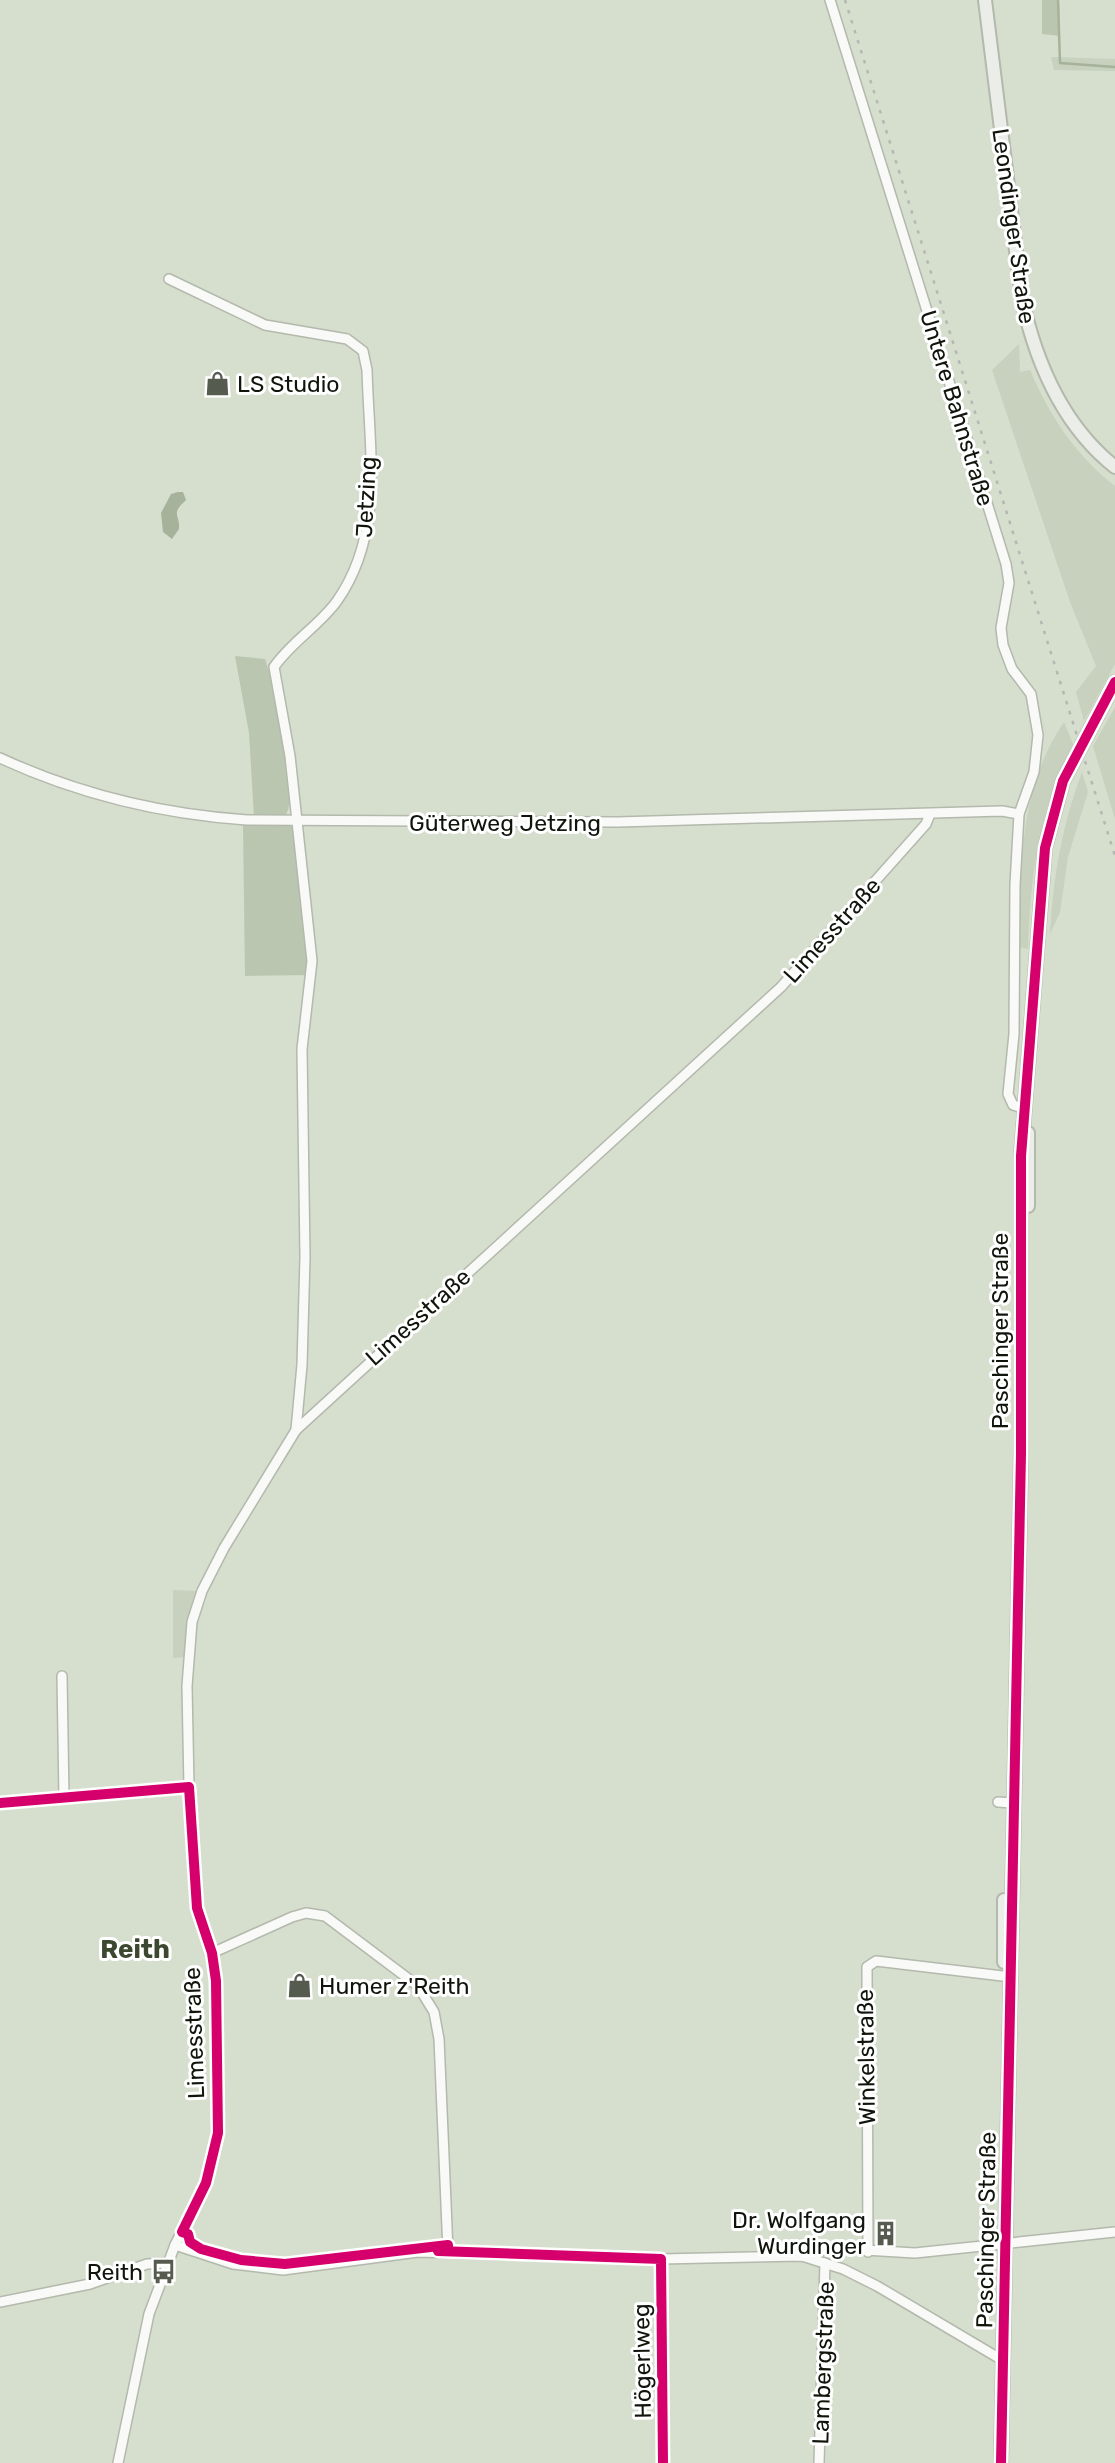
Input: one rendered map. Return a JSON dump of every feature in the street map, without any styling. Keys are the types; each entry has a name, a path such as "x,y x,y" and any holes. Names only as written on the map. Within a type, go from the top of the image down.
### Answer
{"street":[{"name":"Untere Bahnstraße","path":"830,0 1008,574 1009,592 1001,628 1003,645 1012,669 1031,694 1038,735 1034,772 1019,814 1015,885 1014,1034 1008,1094 1013,1105 1027,1109"},
{"name":"Leondinger Straße","path":"985,0 1020,287 1033,346 1063,409 1094,447 1115,467"},
{"name":"Jetzing","path":"169,279 265,326 346,339 363,351 370,492 369,520 363,550 354,573 335,603 286,649 274,667 298,820"},
{"name":"Paschinger Straße","path":"1001,2463 1007,2242 1009,1997 1002,1924 1011,1851 1023,1251 1030,1156 1027,1109 1038,911 1050,825 1075,755 1115,682"},
{"name":"Güterweg Jetzing","path":"0,758 74,789 132,805 203,817 605,822 1002,811 1019,814"},
{"name":"Limesstraße","path":"118,2463 142,2345 167,2263 206,2183 216,2151 216,1981 212,1952 197,1908 190,1787 188,1662 197,1607 230,1537 296,1430 781,987 926,824 930,814"},
{"path":"296,1430 302,1365 305,1257 302,1049 312,961 298,820"},
{"path":"62,1676 64,1799"},
{"path":"0,1803 190,1787"},
{"path":"998,1802 1012,1803"},
{"name":"Limesstraße","path":"212,1952 292,1917 314,1913 331,1919 355,1942 408,1977 425,1993 434,2012 439,2039 448,2251"},
{"name":"Winkelstraße","path":"868,2252 867,1967 876,1961 1008,1977"},
{"path":"802,2256 822,2248 915,2253 1115,2232"},
{"path":"175,2245 233,2264 283,2270 387,2255 448,2251 661,2259 802,2256 825,2263 886,2290 997,2357 1005,2358"},
{"name":"Högerlweg","path":"661,2259 663,2463"},
{"path":"0,2302 90,2284 147,2263 167,2263"},
{"name":"Lambergstraße","path":"819,2463 824,2371 825,2263"}],"shaded area":[{"path":"1042,0 1059,0 1060,36 1042,34"},
{"path":"1051,57 1115,59 1115,71 1054,70"},
{"path":"1019,344 1020,372 1030,370 1065,434 1088,462 1115,486 1115,664 1084,721 1076,692 1096,666 1070,602 992,370"},
{"path":"183,492 186,500 177,512 179,529 172,539 163,532 161,513 171,494"},
{"path":"235,656 265,659 280,714 288,762 290,802 286,815 254,817 249,733"},
{"path":"1115,707 1115,819 1093,746"},
{"path":"1064,722 1073,744 1052,795 1038,844 1031,894 1028,949 1019,947 1025,830 1038,774"},
{"path":"1082,772 1088,792 1068,857 1060,912 1050,934 1060,852"},
{"path":"243,824 291,826 296,832 309,975 245,976"},
{"path":"173,1590 198,1591 189,1621 184,1657 173,1658"}],"waterway":[{"path":"1058,0 1060,63 1115,67"}],"railway":[{"path":"845,0 1115,856"}],"cycle path":[{"path":"1001,2463 1021,1454 1021,1156 1045,848 1063,781 1115,682"},
{"path":"0,1803 189,1787 197,1908 212,1953 216,1981 218,2133 206,2183 182,2232 188,2234 190,2242 201,2249 241,2260 285,2264 448,2245 448,2251"},
{"path":"438,2251 661,2259 663,2463"}],"place":[{"name":"LS Studio","path":"217,384"},
{"name":"Humer z'Reith","path":"299,1986"},
{"name":"Dr. Wolfgang Wurdinger","path":"886,2233"},
{"name":"Reith","path":"163,2272"}],"district":[{"name":"Reith","path":"135,1949"}]}
